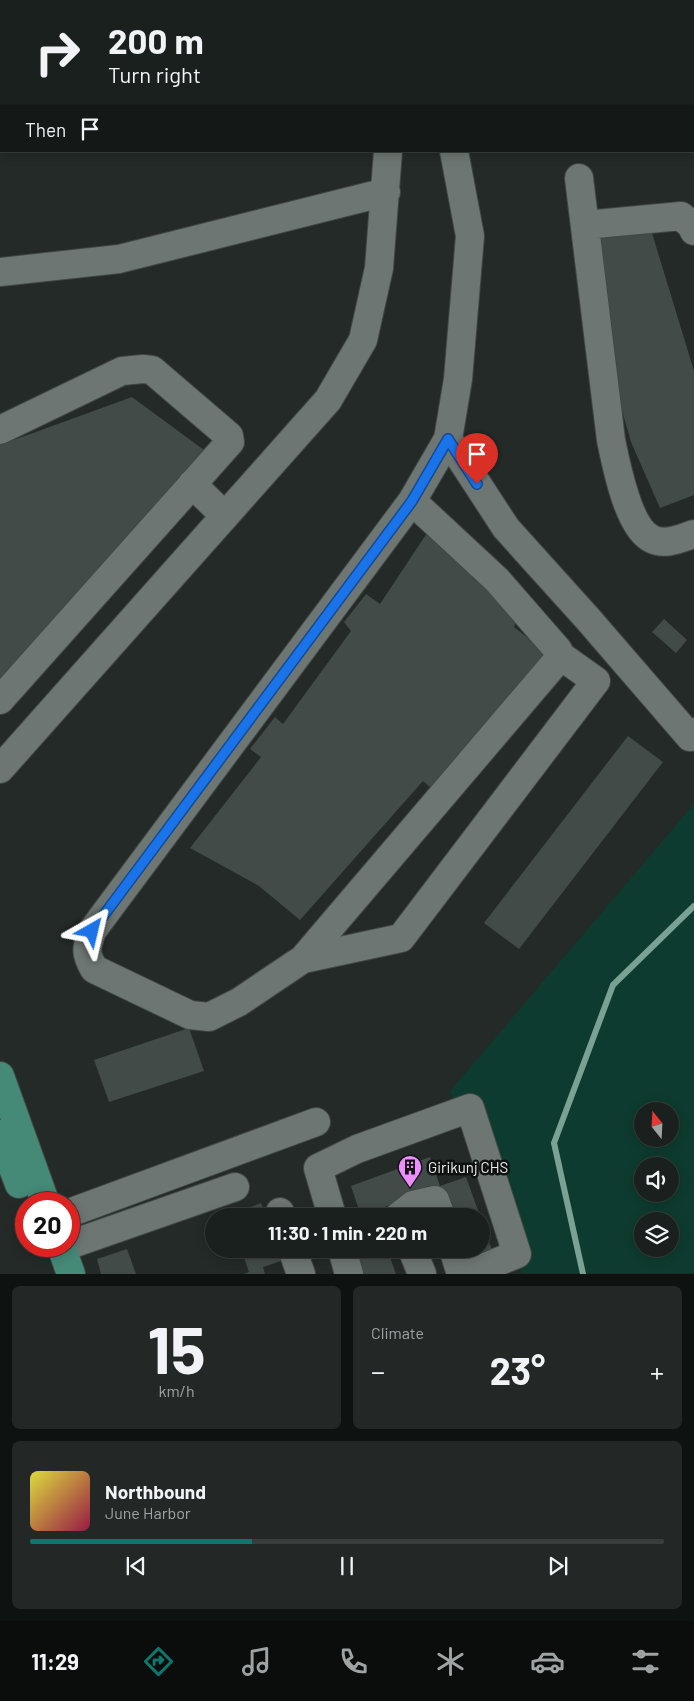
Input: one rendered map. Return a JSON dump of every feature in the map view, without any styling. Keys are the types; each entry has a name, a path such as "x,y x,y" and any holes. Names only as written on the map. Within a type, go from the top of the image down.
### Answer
{"main road":[{"path":"0,1076 42,1192"},
{"path":"0,1134 22,1192"},
{"path":"52,1274 57,1257"},
{"path":"64,1257 71,1274"}],"street":[{"path":"0,769 328,400 363,340 379,268 388,152"},
{"path":"454,152 470,236 458,379 448,439 412,501 92,931 88,945 88,958 94,969 190,1015 209,1017 239,1002 303,960 561,656"},
{"path":"579,178 611,440 618,474 631,514 651,539 664,542 694,534"},
{"path":"0,272 119,259 386,192"},
{"path":"585,225 681,216 692,225 694,231"},
{"path":"0,430 122,371 138,369 152,370 230,438 230,442 0,700"},
{"path":"448,439 506,528 690,737 694,732"},
{"path":"192,484 225,516"},
{"path":"303,960 401,938 596,680 561,656 558,650 497,580 412,501"},
{"path":"330,1208 318,1168 357,1149 470,1108 520,1264 468,1274"},
{"path":"80,1209 316,1122"},
{"path":"80,1239 235,1187"},
{"path":"409,1208 413,1205 435,1200 438,1208"},
{"path":"295,1258 301,1274"},
{"path":"345,1258 349,1274"},
{"path":"416,1258 422,1274"},
{"path":"456,1258 462,1274"}],"green space":[{"path":"694,804 694,1273 522,1273 450,1091"}],"building":[{"path":"652,233 694,371 694,495 660,508 631,442 611,372 598,299 601,237"},
{"path":"132,397 204,450 0,689 0,445"},
{"path":"433,524 521,607 514,627 548,654 438,794 423,781 300,920 259,886 190,848 261,757 250,749 275,717 283,724 351,631 344,622 366,594 380,604"},
{"path":"664,619 687,640 676,653 652,632"},
{"path":"628,736 663,762 519,949 484,923"},
{"path":"189,1028 204,1071 109,1102 94,1060"},
{"name":"Girikunj CHS","path":"430,1157 440,1186 466,1177 477,1208 442,1208 435,1189 381,1208 358,1208 351,1186"},
{"path":"261,1203 263,1208 248,1208"},
{"path":"490,1245 494,1255 490,1257"},
{"path":"127,1249 136,1274 101,1274 97,1259"},
{"path":"244,1258 280,1258 281,1261 263,1267 265,1274 244,1274 249,1272"},
{"path":"351,1258 390,1258 396,1274 357,1274"},
{"path":"460,1258 486,1258 463,1267"}],"waterway":[{"path":"583,1274 554,1143 613,985 694,906"}],"place":[{"name":"Girikunj CHS","path":"410,1188"}],"route":[{"path":"92,931 412,501 448,439 477,484"}]}
